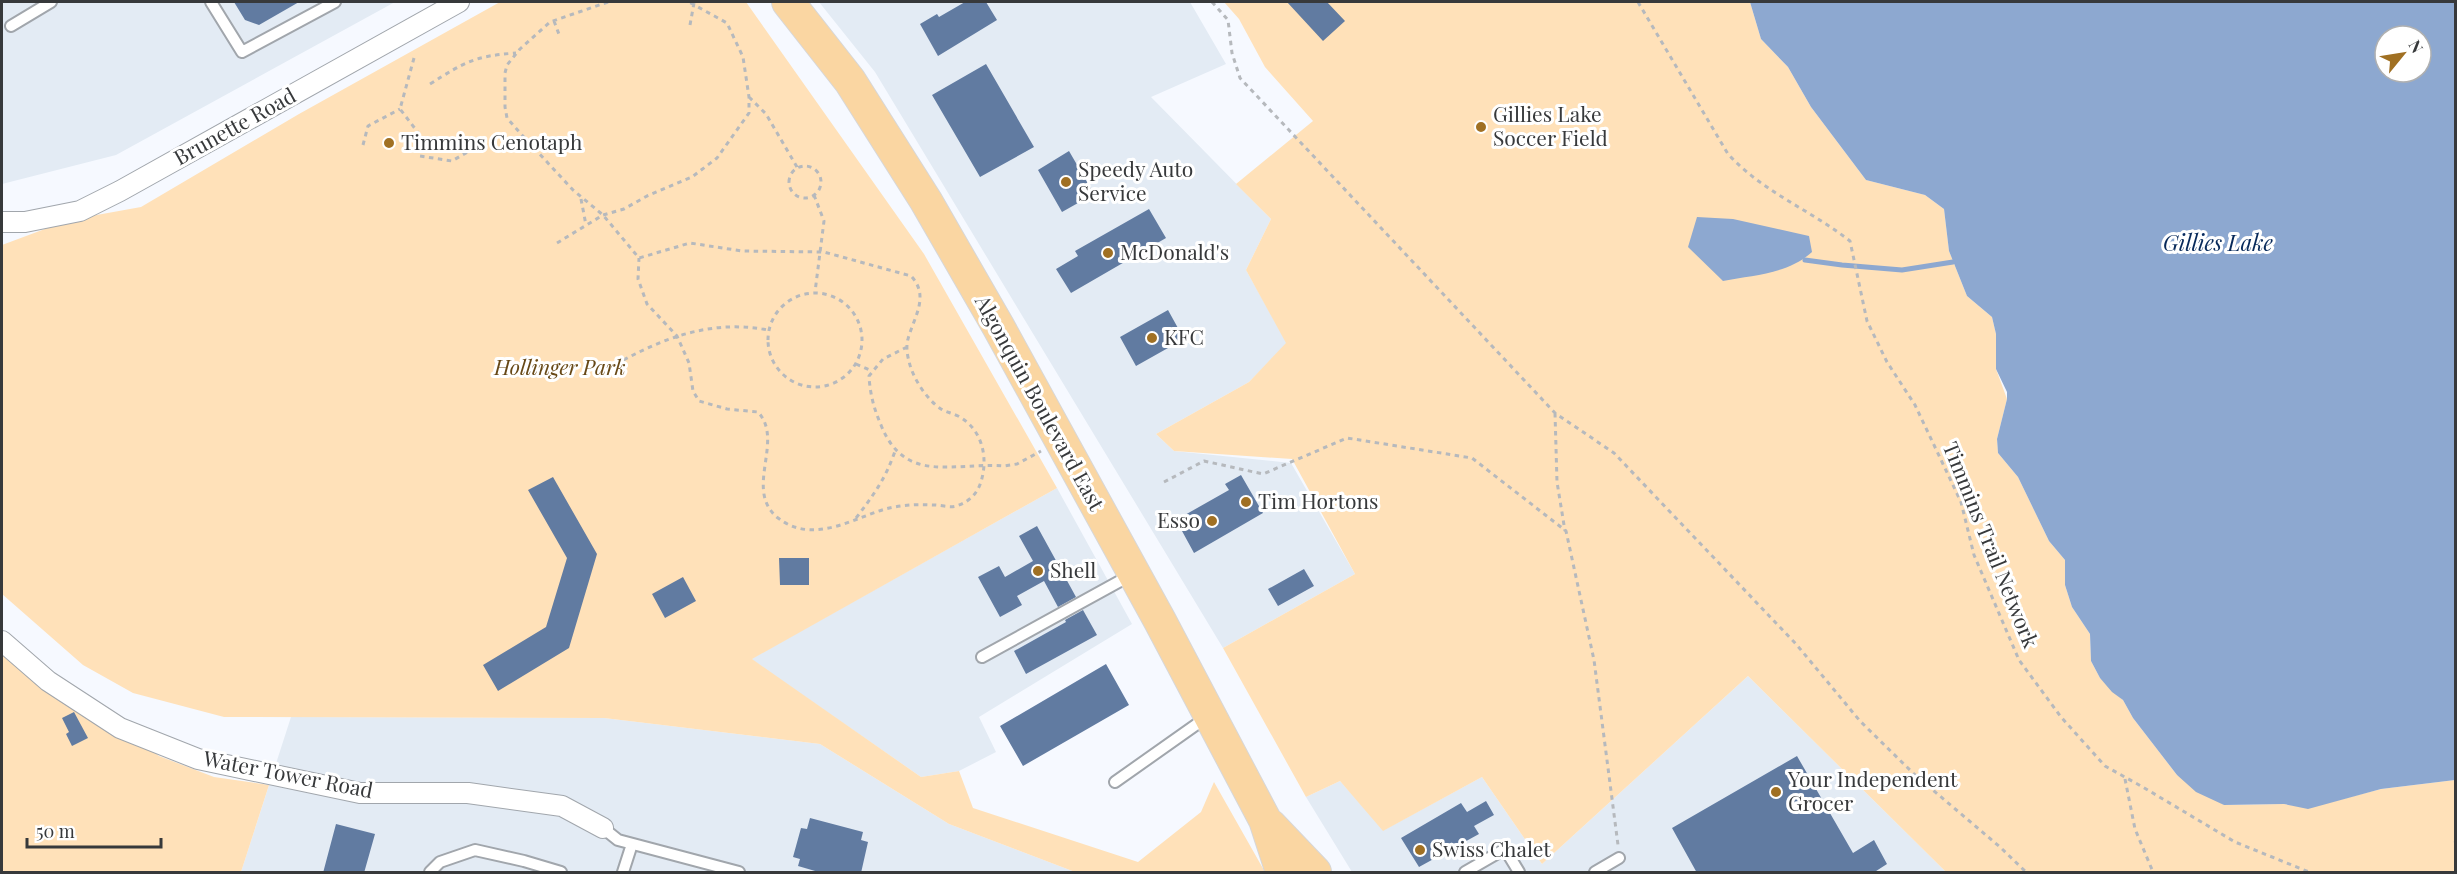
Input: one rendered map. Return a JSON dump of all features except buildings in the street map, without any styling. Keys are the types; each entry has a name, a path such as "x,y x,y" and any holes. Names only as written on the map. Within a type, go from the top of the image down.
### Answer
{"main road":[{"name":"Algonquin Boulevard East","path":"788,2 850,81 926,201 1061,441 1210,715 1265,819 1282,873"},
{"name":"Algonquin Boulevard East","path":"1265,819 1315,873"}],"street":[{"name":"Brunette Road","path":"2,222 25,222 81,211 459,2"},
{"name":"Water Tower Road","path":"2,641 48,681 120,728 198,759 360,793 468,793 562,806 603,828"}],"lane":[{"path":"11,26 51,2"},
{"path":"211,2 242,52 335,2"},
{"path":"982,657 1134,574"},
{"path":"1115,782 1210,715"},
{"path":"603,828 618,840 739,873"},
{"path":"623,873 632,844"},
{"path":"430,873 440,862 475,849 561,873"},
{"path":"1465,873 1505,849 1519,873"},
{"path":"1595,873 1619,858"}],"path":[{"path":"608,2 554,21 533,36 516,53 507,65 505,73 504,93 507,118 581,197 603,215 639,258 638,279 647,304 677,336 689,363 693,392 699,401 727,409 758,412 765,420 767,442 762,483 766,501 776,517 793,528 813,532 892,506 954,507 971,500 981,485 986,465 983,447 974,429 959,417 940,409 914,378 907,341 921,299 919,284 911,276 820,252 742,251 690,243 639,258"},
{"path":"557,243 603,215 624,209 647,195 692,177 717,158 749,113 749,97 740,47 727,23 689,2"},
{"path":"1212,2 1228,20 1232,53 1240,78 1555,413 1614,453 1796,644 1860,721 1914,774 2000,847 2026,873"},
{"name":"Timmins Trail Network","path":"1638,2 1728,154 1746,174 1825,222 1850,241 1867,321 1887,362 1915,405 1961,502 1974,555 2019,660 2061,717 2105,766 2125,779 2235,842 2309,873"},
{"path":"690,25 694,3"},
{"path":"554,21 560,37"},
{"path":"430,84 471,60 516,53"},
{"path":"363,145 368,126 400,109 414,58"},
{"path":"749,97 766,114 797,168"},
{"path":"400,109 423,139 420,156 452,162 471,150"},
{"path":"808,166 817,171 822,181 814,195 799,197 791,190 790,175 797,168 808,166"},
{"path":"814,195 824,221 814,292"},
{"path":"581,197 586,225"},
{"path":"814,292 830,294 837,298 855,314 861,328 862,344 856,364 837,382 821,387 806,386 791,381 771,358 768,343 769,330 775,314 786,302 799,295 814,292"},
{"path":"600,373 634,353 677,336 727,326 744,325 769,330"},
{"path":"907,347 883,359 869,376 874,409 884,434 894,451 905,459 923,466 1004,466 1017,464 1061,441"},
{"path":"856,364 872,371"},
{"path":"1555,413 1557,482 1594,660 1619,858"},
{"path":"1164,482 1204,461 1263,474 1347,438 1472,458 1566,531"},
{"path":"855,520 879,489 888,472 894,451"},
{"path":"2125,779 2135,829 2153,873"}],"shaded area":[{"path":"2,2 395,2 116,155 2,184"},
{"path":"819,2 1190,2 1226,64 1151,97 1271,219 1246,270 1287,343 1249,382 1156,434 1174,451 1291,463 1355,574 1223,648 875,72"},
{"path":"1057,488 1132,624 979,717 996,752 959,771 921,777 751,659"},
{"path":"1748,676 1946,872 1352,872 1306,797 1340,781 1384,830 1482,777 1542,864"},
{"path":"291,717 604,718 820,744 949,824 1075,872 241,872"}],"green space":[{"name":"Hollinger Park","path":"500,2 746,2 924,254 1057,488 752,659 921,777 959,771 973,808 1138,862 1201,812 1214,782 1265,872 1075,872 949,824 820,744 604,718 224,717 133,693 83,665 2,594 2,245 69,220 141,207 299,114"},
{"path":"1224,2 1750,2 1761,39 1788,67 1811,107 1866,180 1925,195 1944,209 1949,251 1967,296 1992,317 1996,334 1996,369 2007,399 1997,439 1998,453 2018,477 2049,541 2065,560 2065,585 2072,607 2090,634 2091,661 2100,678 2123,700 2133,718 2177,775 2224,805 2284,804 2308,808 2381,789 2455,780 2455,872 1946,872 1748,676 1542,864 1482,777 1383,831 1340,781 1306,797 1223,648 1355,574 1292,459 1174,451 1156,434 1249,382 1286,343 1246,270 1271,219 1236,184 1313,121 1265,67 1239,19"},
{"path":"2,635 159,756 214,777 269,785 241,872 2,872"}],"water":[{"name":"Gillies Lake","path":"1750,2 2455,2 2455,780 2381,789 2308,809 2284,804 2224,805 2196,792 2177,775 2133,718 2123,700 2112,692 2100,678 2091,661 2090,634 2072,607 2065,585 2065,560 2049,541 2018,477 1998,453 1997,439 2007,392 1996,369 1996,334 1992,317 1967,296 1949,251 1944,209 1925,195 1866,180 1811,107 1788,67 1761,39"},
{"path":"1697,217 1733,219 1809,236 1812,252 1803,259 1781,269 1723,281 1688,247"}],"waterway":[{"path":"1805,260 1902,270 1953,262"}],"place":[{"name":"Gillies Lake Soccer Field","path":"1481,127"},
{"name":"Timmins Cenotaph","path":"389,143"},
{"name":"Speedy Auto Service","path":"1066,182"},
{"name":"McDonald's","path":"1108,253"},
{"name":"KFC","path":"1152,338"},
{"name":"Tim Hortons","path":"1246,502"},
{"name":"Esso","path":"1212,521"},
{"name":"Shell","path":"1038,571"},
{"name":"Your Independent Grocer","path":"1776,792"},
{"name":"Swiss Chalet","path":"1420,850"}]}
